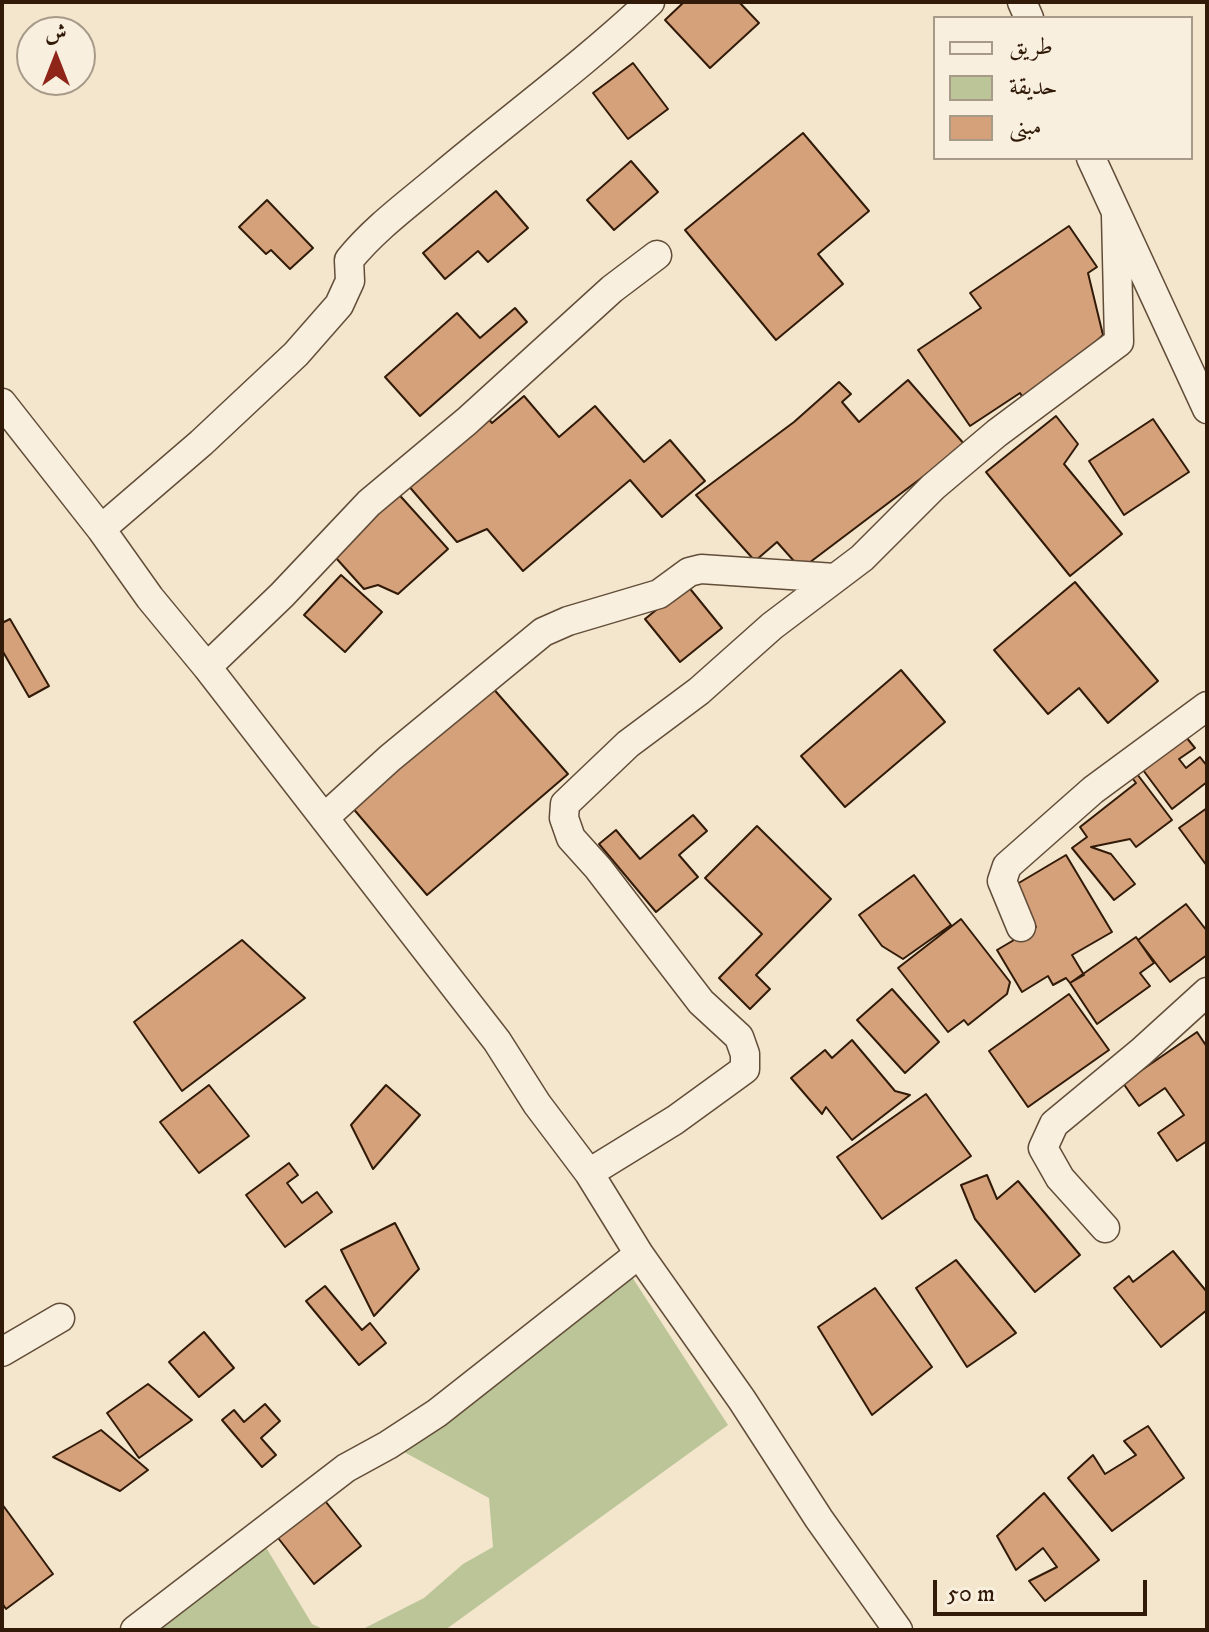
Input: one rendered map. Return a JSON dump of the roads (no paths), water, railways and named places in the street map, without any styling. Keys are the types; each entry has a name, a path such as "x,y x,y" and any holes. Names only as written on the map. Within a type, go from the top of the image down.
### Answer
{"street":[{"path":"101,529 201,443 296,354 339,305 350,281 349,260 371,234 526,105 604,46 650,2"},
{"path":"1092,160 1207,409"},
{"path":"589,1173 675,1120 745,1069 745,1054 739,1037 701,1002 598,868 571,838 564,818 565,804 628,744 699,691 772,626 862,558 933,487 976,451 1119,342 1116,215"},
{"path":"207,667 369,503 467,421 612,289 657,255"},
{"path":"2,403 101,529 150,598 497,1041 537,1104 589,1173 639,1254 742,1400 819,1519 898,1630"},
{"path":"324,818 390,758 543,632 568,621 659,594 689,572 701,569 835,578"},
{"path":"1021,927 1002,881 1007,866 1093,790 1207,706"},
{"path":"1105,1228 1060,1178 1043,1148 1054,1124 1207,992"},
{"path":"135,1630 346,1468 437,1413 639,1254"},
{"path":"2,1352 60,1318"}]}
